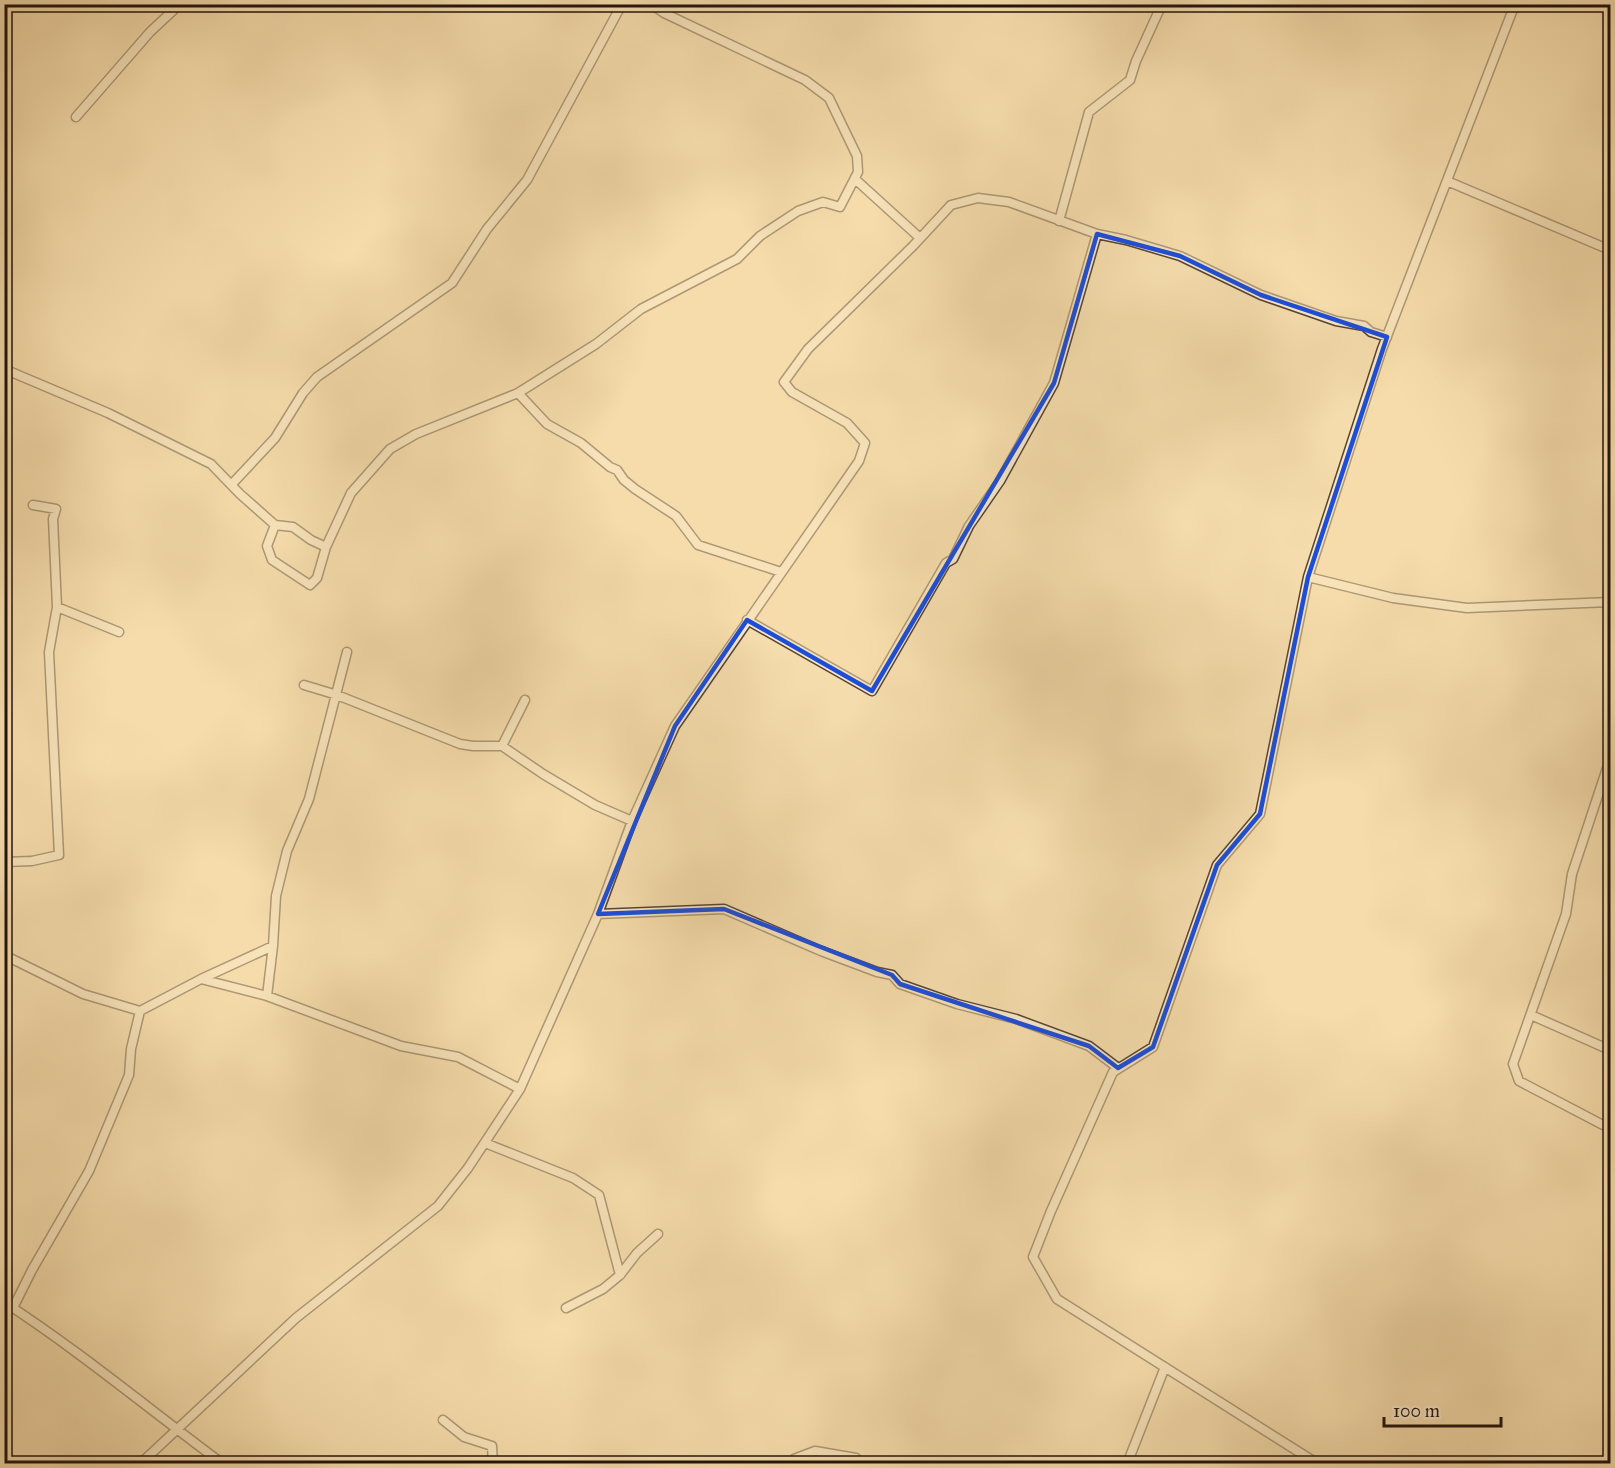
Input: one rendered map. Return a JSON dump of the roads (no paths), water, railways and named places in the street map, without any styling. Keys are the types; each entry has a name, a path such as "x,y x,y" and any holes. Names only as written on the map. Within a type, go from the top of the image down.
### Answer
{"street":[{"path":"76,117 150,32 180,4"},
{"path":"232,484 274,438 303,393 317,377 452,283 488,229 527,180 622,4"},
{"path":"275,525 267,546 272,560 309,585 317,578 326,547 351,493 390,449 416,434 518,393 596,344 641,309 737,260 760,237 798,211 823,202 840,207 858,172 857,156 829,98 805,80 664,13 651,4"},
{"path":"1059,221 1089,112 1130,80 1136,61 1162,4"},
{"path":"1318,1464 1057,1299 1033,1257 1113,1072 1153,1047 1216,865 1260,814 1308,577 1387,337 1515,4"},
{"path":"855,179 920,238"},
{"path":"1447,181 1611,250"},
{"path":"140,1464 296,1318 438,1206 468,1168 520,1089 598,914 632,821 675,726 747,620 796,555 859,460 865,443 847,423 792,392 784,382 808,349 951,205 978,198 1009,202 1097,234 1180,256 1261,295 1336,321 1364,326 1371,332 1387,337"},
{"path":"747,620 872,691 946,563 954,559 969,526 1000,481 1054,383 1097,234"},
{"path":"4,369 108,413 211,464 275,525 293,527 326,547"},
{"path":"518,393 547,424 581,443 610,467 617,470 635,489 676,516 698,545 781,572"},
{"path":"4,862 32,861 59,855 49,652 57,608 53,519 56,509 33,505"},
{"path":"1308,577 1394,598 1467,608 1611,602"},
{"path":"57,608 119,632"},
{"path":"267,996 276,896 286,851 309,799 347,652"},
{"path":"304,685 337,695 460,744 502,746 595,805 632,821"},
{"path":"502,746 525,700"},
{"path":"1603,1125 1519,1081 1514,1064 1566,914 1572,874 1611,759"},
{"path":"598,914 724,909 821,951 877,972 892,975 900,984 957,1004 1016,1019 1089,1046 1118,1068"},
{"path":"4,955 82,994 140,1011 201,979 273,946"},
{"path":"201,979 267,996 401,1046 458,1057 520,1089"},
{"path":"14,1308 32,1270 89,1171 129,1075 131,1049 140,1011"},
{"path":"1531,1015 1611,1050"},
{"path":"485,1143 573,1178 599,1195 620,1275"},
{"path":"566,1308 603,1289 620,1275 637,1253 658,1234"},
{"path":"4,1302 89,1361 223,1464"},
{"path":"1127,1464 1165,1367"},
{"path":"443,1420 464,1437 492,1446 493,1464"},
{"path":"792,1464 794,1459 815,1451 856,1458"}]}
